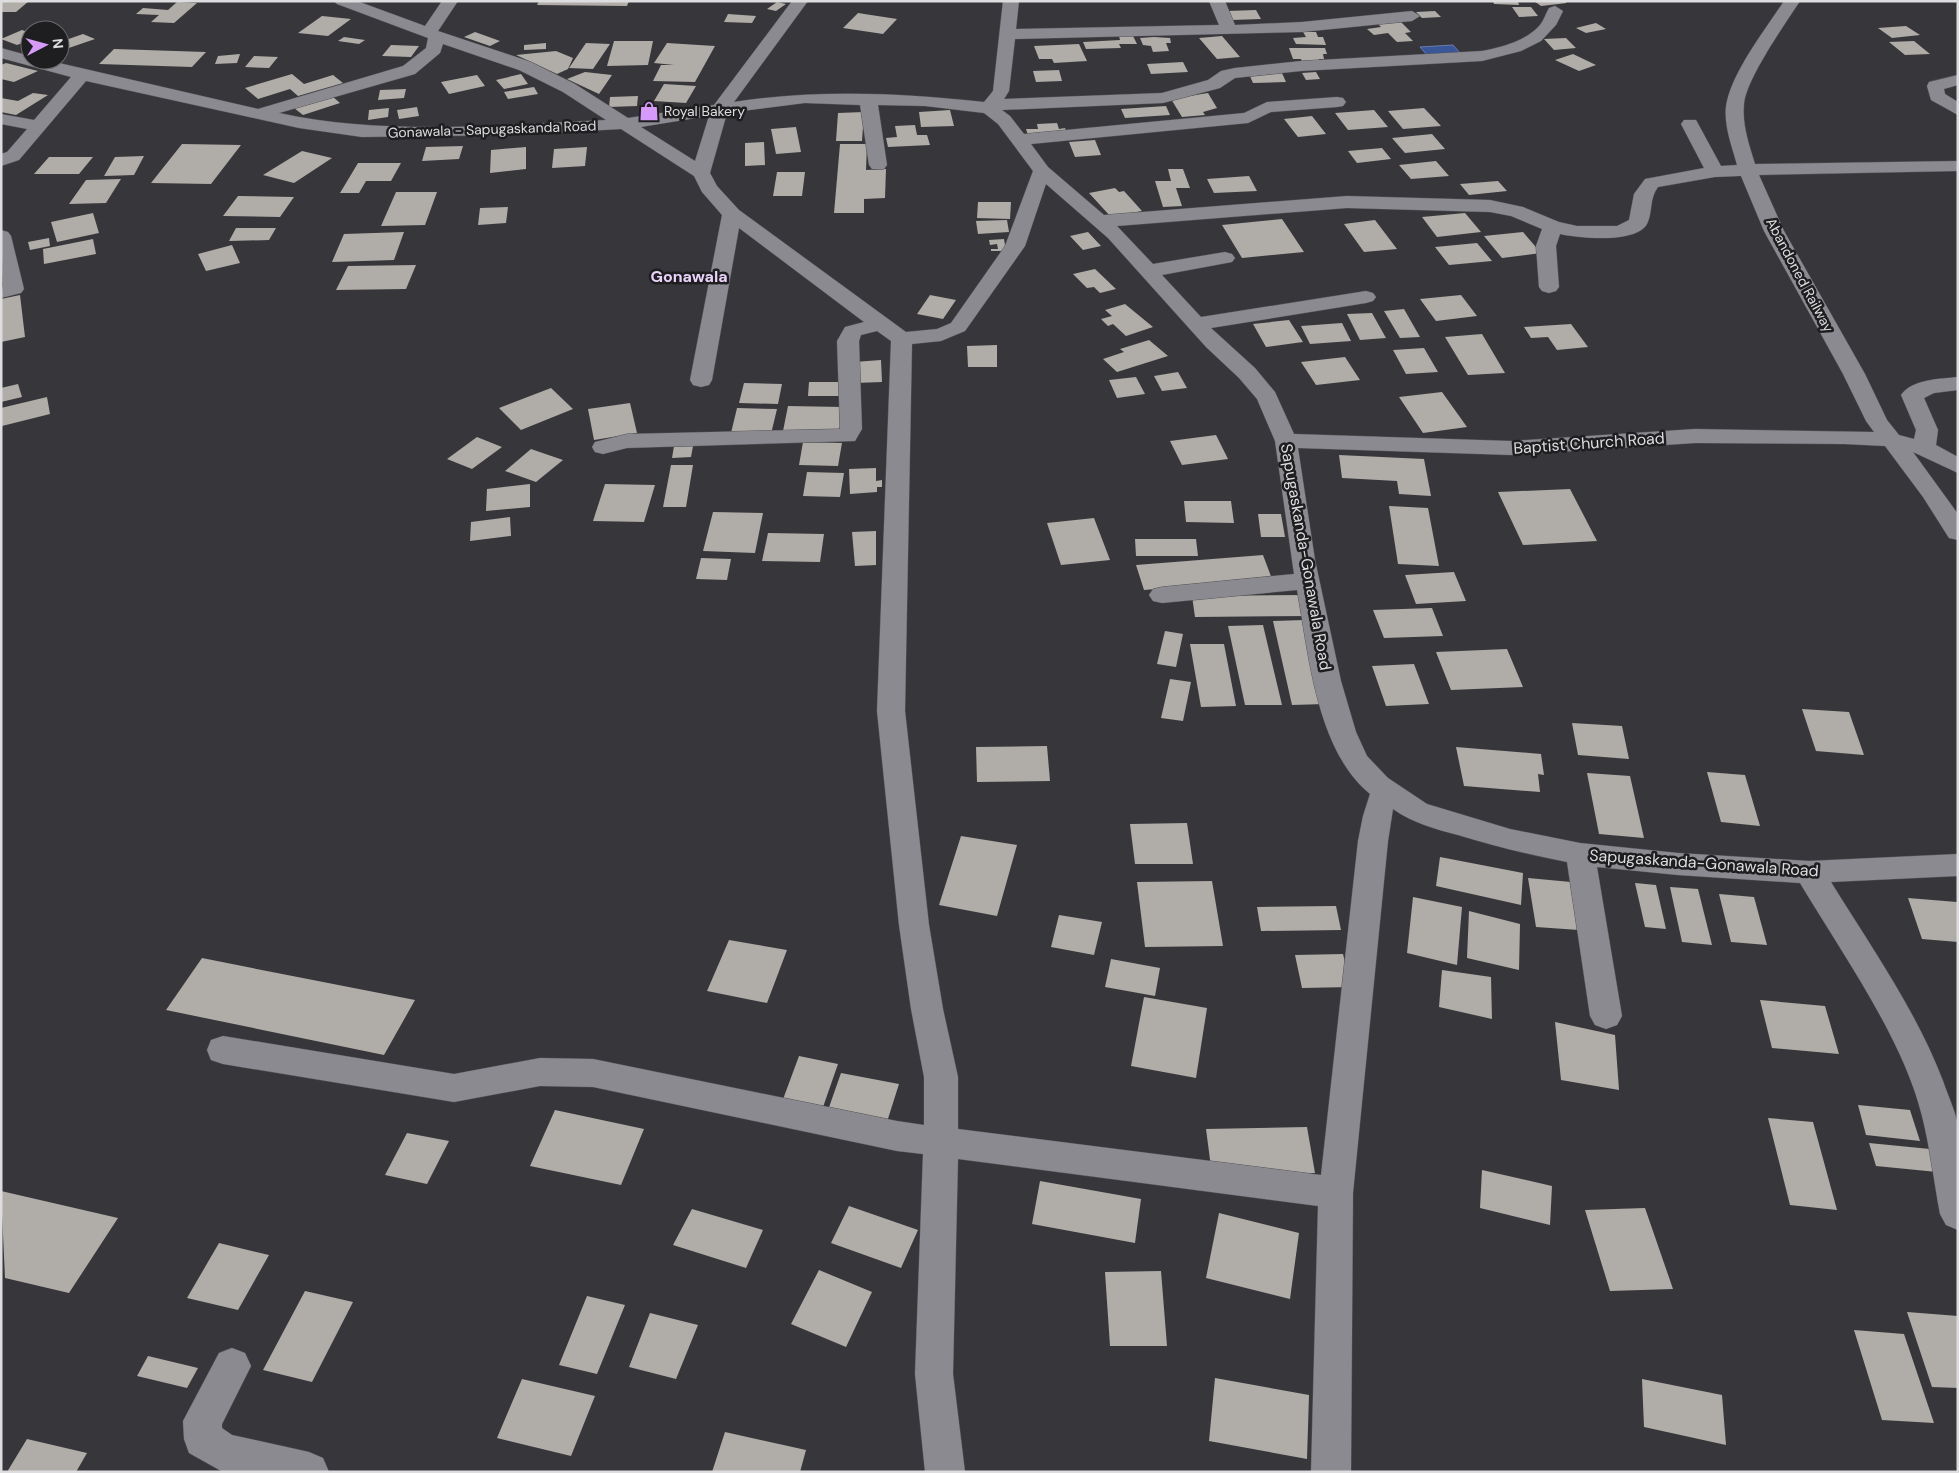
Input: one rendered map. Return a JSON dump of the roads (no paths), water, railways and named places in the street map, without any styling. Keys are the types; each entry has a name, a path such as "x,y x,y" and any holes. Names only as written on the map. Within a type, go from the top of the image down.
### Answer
{"street":[{"path":"342,1 432,35 525,66 570,88 701,173 709,188 732,214 891,331"},
{"path":"261,114 409,70 434,50 432,35 450,1"},
{"path":"701,173 719,110 800,1"},
{"path":"990,107 1000,91 1011,1"},
{"path":"1217,1 1229,30"},
{"name":"Abandoned Railway","path":"1792,1 1749,69 1735,102 1736,131 1748,170 1774,231 1854,374 1877,421 1893,440 1958,533"},
{"name":"Gonawala - Sapugaskanda Road","path":"1,53 82,75 299,123 362,132 514,130 625,124 785,99 868,98 933,101 990,107 1163,98 1214,84 1227,75 1235,73 1301,66 1482,56 1505,51 1536,38 1552,21 1555,11"},
{"path":"1008,34 1229,30 1302,26 1412,16"},
{"path":"1,161 13,156 82,75"},
{"path":"1958,80 1935,86 1937,96 1958,110"},
{"path":"868,98 878,165"},
{"path":"1018,140 1248,118 1267,107 1337,102"},
{"name":"Sapugaskanda-Gonawala Road","path":"990,107 1000,115 1042,171 1101,220 1196,324 1257,384 1275,412 1286,442 1308,581 1328,681 1348,748 1361,769 1385,791 1418,811 1442,820 1510,840 1580,854 1678,864 1809,872 1958,865"},
{"path":"1,119 38,126"},
{"path":"1690,124 1715,172"},
{"path":"1101,220 1356,202 1490,206 1529,215 1553,227 1577,232 1620,232 1638,223 1643,194 1652,183 1715,172 1748,170 1958,166"},
{"path":"603,447 626,441 848,436 852,429 848,341 852,331 891,331 942,335 958,327 1015,246 1042,171"},
{"path":"701,380 732,214"},
{"path":"1549,287 1546,246 1553,227"},
{"path":"1,236 14,289 1,292"},
{"path":"1149,271 1225,258"},
{"path":"1196,324 1366,297"},
{"path":"891,331 891,711 914,925 927,1009 941,1077 941,1142 934,1374 945,1472"},
{"path":"1924,448 1927,430 1912,395 1929,387 1958,383"},
{"name":"Baptist Church Road","path":"1286,442 1511,448 1695,436 1844,437 1893,440 1924,448 1958,466"},
{"path":"1162,595 1308,581"},
{"path":"1331,1472 1336,1193 1373,840 1377,816 1385,791"},
{"path":"1580,854 1606,1016"},
{"path":"1809,872 1900,1022 1922,1067 1939,1115 1958,1214"},
{"path":"223,1050 454,1088 540,1072 592,1073 897,1136 1336,1193"},
{"path":"232,1366 202,1421 203,1439 225,1453 309,1472"}],"water":[{"path":"1453,45 1460,53 1427,55 1420,47"}],"place":[{"name":"Royal Bakery","path":"649,111"}],"district":[{"name":"Gonawala","path":"689,276"}]}
